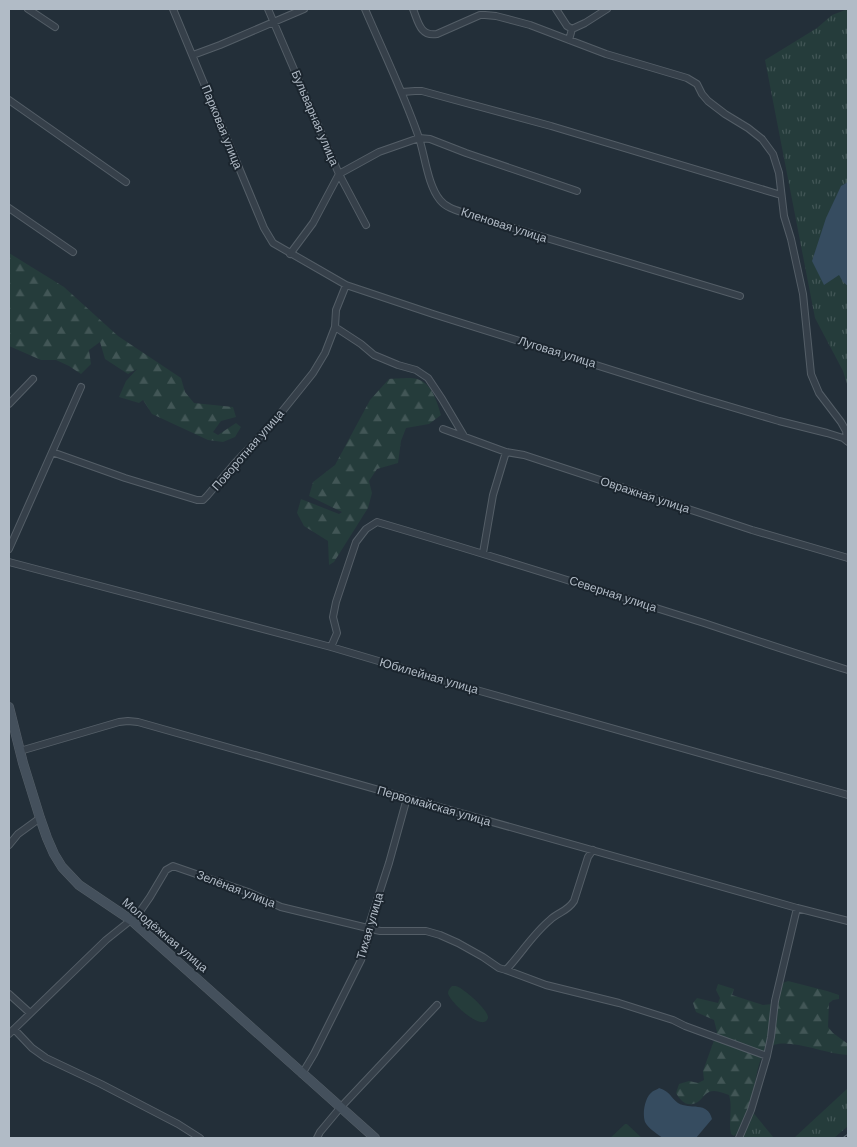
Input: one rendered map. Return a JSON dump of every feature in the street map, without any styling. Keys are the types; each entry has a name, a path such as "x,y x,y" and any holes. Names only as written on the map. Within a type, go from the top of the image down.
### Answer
{"street":[{"path":"28,9 54,26"},
{"name":"Парковая улица","path":"173,9 264,228 273,243"},
{"name":"Бульварная улица","path":"268,9 339,174 366,226"},
{"path":"193,56 304,9"},
{"name":"Кленовая улица","path":"365,9 402,92 419,138 431,181 441,201 447,206 487,220 740,296"},
{"path":"413,9 421,28 430,35 437,34 474,17 496,16 530,25 606,54 687,78 697,84 708,101 762,139 773,154 779,173 784,216 803,294 811,374 819,393 846,431 848,441"},
{"path":"556,9 567,26 572,29"},
{"path":"569,40 572,29 607,9"},
{"path":"402,92 422,92 551,126 781,195"},
{"path":"9,100 126,182"},
{"path":"290,254 313,223 339,174 379,152 419,138 430,139 577,191"},
{"path":"9,208 73,252"},
{"name":"Луговая улица","path":"273,243 346,285 700,398 827,433 848,441"},
{"name":"Поворотная улица","path":"52,452 125,478 197,500 203,500 272,424 313,373 325,353 335,327 336,310 346,285"},
{"path":"335,327 374,355 416,370 428,378 464,436"},
{"path":"9,404 33,379"},
{"path":"9,548 81,387"},
{"name":"Овражная улица","path":"443,429 506,452 524,455 752,530 848,558"},
{"path":"483,553 493,496 506,452"},
{"name":"Северная улица","path":"331,647 337,633 333,617 336,602 356,542 366,529 377,522 483,553 848,670"},
{"name":"Юбилейная улица","path":"9,562 331,647 848,795"},
{"name":"Молодёжная улица","path":"9,707 40,818 54,854 62,867 80,885 131,920 375,1138"},
{"name":"Первомайская улица","path":"20,751 119,722 138,722 848,921"},
{"name":"Тихая улица","path":"302,1074 361,960 369,935 368,928 389,863 406,798"},
{"path":"9,845 18,834 40,818"},
{"path":"506,970 540,929 551,919 571,907 588,857 593,850"},
{"name":"Зелёная улица","path":"131,920 141,910 166,870 173,866 248,892 281,907 368,928"},
{"path":"739,1138 751,1110 767,1056 775,1001 797,908"},
{"path":"131,920 106,940 11,1032 46,1058 178,1124 200,1138"},
{"path":"368,928 380,931 426,931 458,943 499,968 546,985 619,1003 674,1020 685,1026 767,1056"},
{"path":"9,994 30,1013"},
{"path":"317,1138 340,1108 437,1004"}],"green space":[{"path":"848,9 848,387 843,371 815,318 765,60 817,28 832,15"},
{"path":"9,253 64,287 118,336 181,378 185,392 194,403 233,407 236,417 221,421 213,432 218,435 236,423 241,427 235,437 223,442 208,440 152,414 143,400 139,403 119,397 126,381 137,369 128,374 105,359 100,342 89,350 91,364 81,374 56,360 41,360 9,346"},
{"path":"411,378 427,384 438,404 441,415 429,424 406,428 401,441 398,463 377,469 369,481 372,493 368,508 334,562 329,565 328,541 304,526 297,513 301,499 339,514 342,512 309,496 313,482 335,465 370,400 389,379"},
{"path":"788,981 839,995 839,999 829,1003 828,1027 848,1044 848,1055 788,1044 778,1044 766,1050 760,1060 749,1106 737,1134 734,1136 731,1134 730,1129 731,1105 729,1095 711,1091 698,1102 687,1104 676,1093 679,1084 689,1081 698,1083 704,1080 703,1071 717,1032 714,1020 696,1012 693,1003 697,998 718,1003 720,998 716,990 718,984 734,989 732,995 763,1005 772,1004 779,998 783,983"},
{"path":"452,986 464,990 485,1010 488,1018 485,1022 473,1019 459,1008 448,993"},
{"path":"848,1088 848,1126 834,1138 794,1138"},
{"path":"751,1110 774,1138 739,1138"},
{"path":"627,1124 642,1138 610,1138"}],"water":[{"path":"848,182 848,286 839,275 824,285 812,261 826,218 841,186"},
{"path":"659,1088 668,1093 678,1103 703,1108 710,1113 712,1119 696,1138 663,1138 646,1124 644,1114 646,1101 650,1094"}]}
